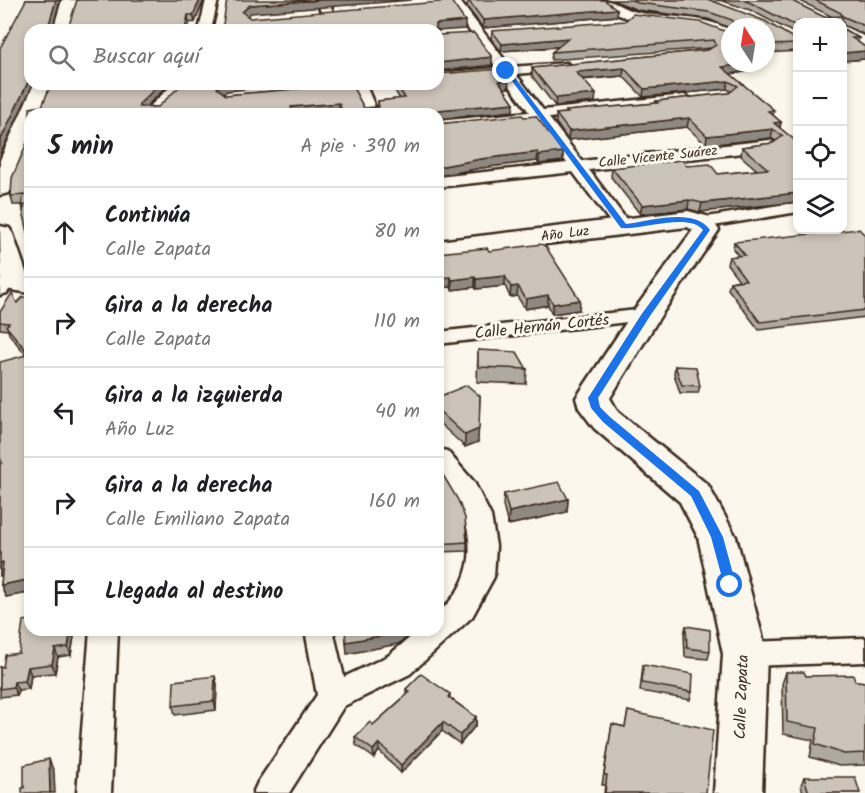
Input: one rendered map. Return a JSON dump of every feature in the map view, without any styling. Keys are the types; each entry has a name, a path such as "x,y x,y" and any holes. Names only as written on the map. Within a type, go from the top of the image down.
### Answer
{"main road":[{"path":"64,24 71,0"},
{"path":"33,108 41,90"},
{"path":"0,188 24,130"},
{"name":"Año Luz","path":"444,248 688,219 701,223"},
{"name":"Calle Zapata","path":"701,223 706,230 646,315 593,398 596,408 606,420 695,494 717,537 745,654 738,793"},
{"path":"0,234 9,286"}],"street":[{"path":"206,24 212,0"},
{"path":"322,0 332,24"},
{"path":"603,0 623,12 705,24 721,29"},
{"path":"451,2 475,1"},
{"path":"451,2 484,33 506,71 624,227"},
{"path":"847,32 865,43"},
{"path":"458,36 484,33"},
{"path":"444,76 577,64"},
{"path":"155,108 175,90"},
{"path":"364,90 369,108"},
{"path":"444,125 704,97"},
{"name":"Calle Vicente Suárez","path":"444,181 771,145"},
{"name":"Año Luz","path":"701,223 793,208"},
{"name":"Calle Hernán Cortés","path":"444,337 646,315"},
{"path":"444,463 465,488 478,516 483,546 480,578 462,609 444,625"},
{"path":"94,793 104,636"},
{"path":"320,636 333,697"},
{"path":"270,793 333,697 399,665 432,636"},
{"path":"745,654 865,650"}],"building":[{"path":"26,0 56,0 49,24 24,24 24,90 0,141 0,48"},
{"path":"77,0 200,0 193,15 188,15 186,24 69,24"},
{"path":"227,0 320,0 250,5 242,12 250,18 451,1 465,21 436,24 223,24"},
{"path":"468,0 604,0 617,9 483,20"},
{"path":"632,0 710,0 757,18 726,18 709,12 638,3"},
{"path":"743,0 790,0 824,17 842,16 842,18 793,18 793,24"},
{"path":"815,0 865,0 865,26"},
{"path":"633,14 700,22 721,30 721,72 728,72 774,110 768,111 781,122 774,123 793,139 793,194 702,203 689,200 642,205 612,168 682,160 687,166 710,164 718,174 768,169 742,147 773,143 783,136 773,129 707,136 689,118 569,131 556,114 729,93 738,86 728,81 644,89 624,68 576,72 596,94 556,98 532,68 708,50 716,45 714,40 552,52 569,38 502,44 492,31 625,21"},
{"path":"775,27 793,38 793,44 775,45"},
{"path":"847,31 859,38 852,38 865,47 865,51 847,53"},
{"path":"474,33 492,57 444,62 444,35"},
{"path":"501,69 509,80 499,81 514,103 444,109 364,108 379,107 378,101 405,98 400,90 444,90 444,74"},
{"path":"49,90 154,90 139,104 139,107 158,107 176,90 220,90 226,95 283,90 354,90 364,108 341,108 339,103 291,108 30,108 42,106"},
{"path":"522,115 524,117 536,116 563,152 539,155 538,152 444,166 444,123"},
{"path":"24,150 24,195 11,196 12,178"},
{"path":"859,229 865,235 865,310 760,322 730,282 746,280 729,257 745,255 734,242 811,234 847,234 847,230"},
{"path":"542,244 580,300 553,304 548,295 526,299 518,286 511,287 505,276 452,280 451,277 444,278 444,252 487,248 489,251"},
{"path":"12,293 17,303 24,297 24,348 6,326 9,323 0,322 0,312"},
{"path":"478,350 517,352 527,369 478,367"},
{"path":"24,356 24,581 1,585 3,562 0,563 0,464 2,463 0,457 0,362"},
{"path":"675,366 696,367 700,386 682,385"},
{"path":"467,385 480,396 479,429 465,435 444,416 444,395"},
{"path":"444,477 458,500 465,518 467,542 444,544"},
{"path":"559,482 568,499 509,512 504,494"},
{"path":"23,621 24,636 70,636 68,647 55,649 52,664 28,667 25,681 14,682 13,687 0,689 0,667 3,667 5,655 19,653"},
{"path":"686,626 710,630 710,651 687,648"},
{"path":"346,636 381,636 346,642"},
{"path":"643,665 693,674 692,692 642,683"},
{"path":"786,672 804,672 806,676 853,675 855,681 865,682 865,753 844,754 815,744 818,728 787,722"},
{"path":"421,674 450,694 448,697 476,717 460,735 443,722 401,765 379,743 373,750 355,737 370,722 373,725 410,692 406,689"},
{"path":"215,676 214,701 173,706 174,681"},
{"path":"628,711 713,730 706,793 605,793 607,775 604,775 612,724 625,727"},
{"path":"49,759 50,793 22,793 24,765"},
{"path":"804,777 855,777 860,793 809,793"}],"route":[{"path":"506,71 624,227 688,219 701,223 706,230 646,315 593,398 596,408 606,420 695,494 717,537 730,585"}]}
